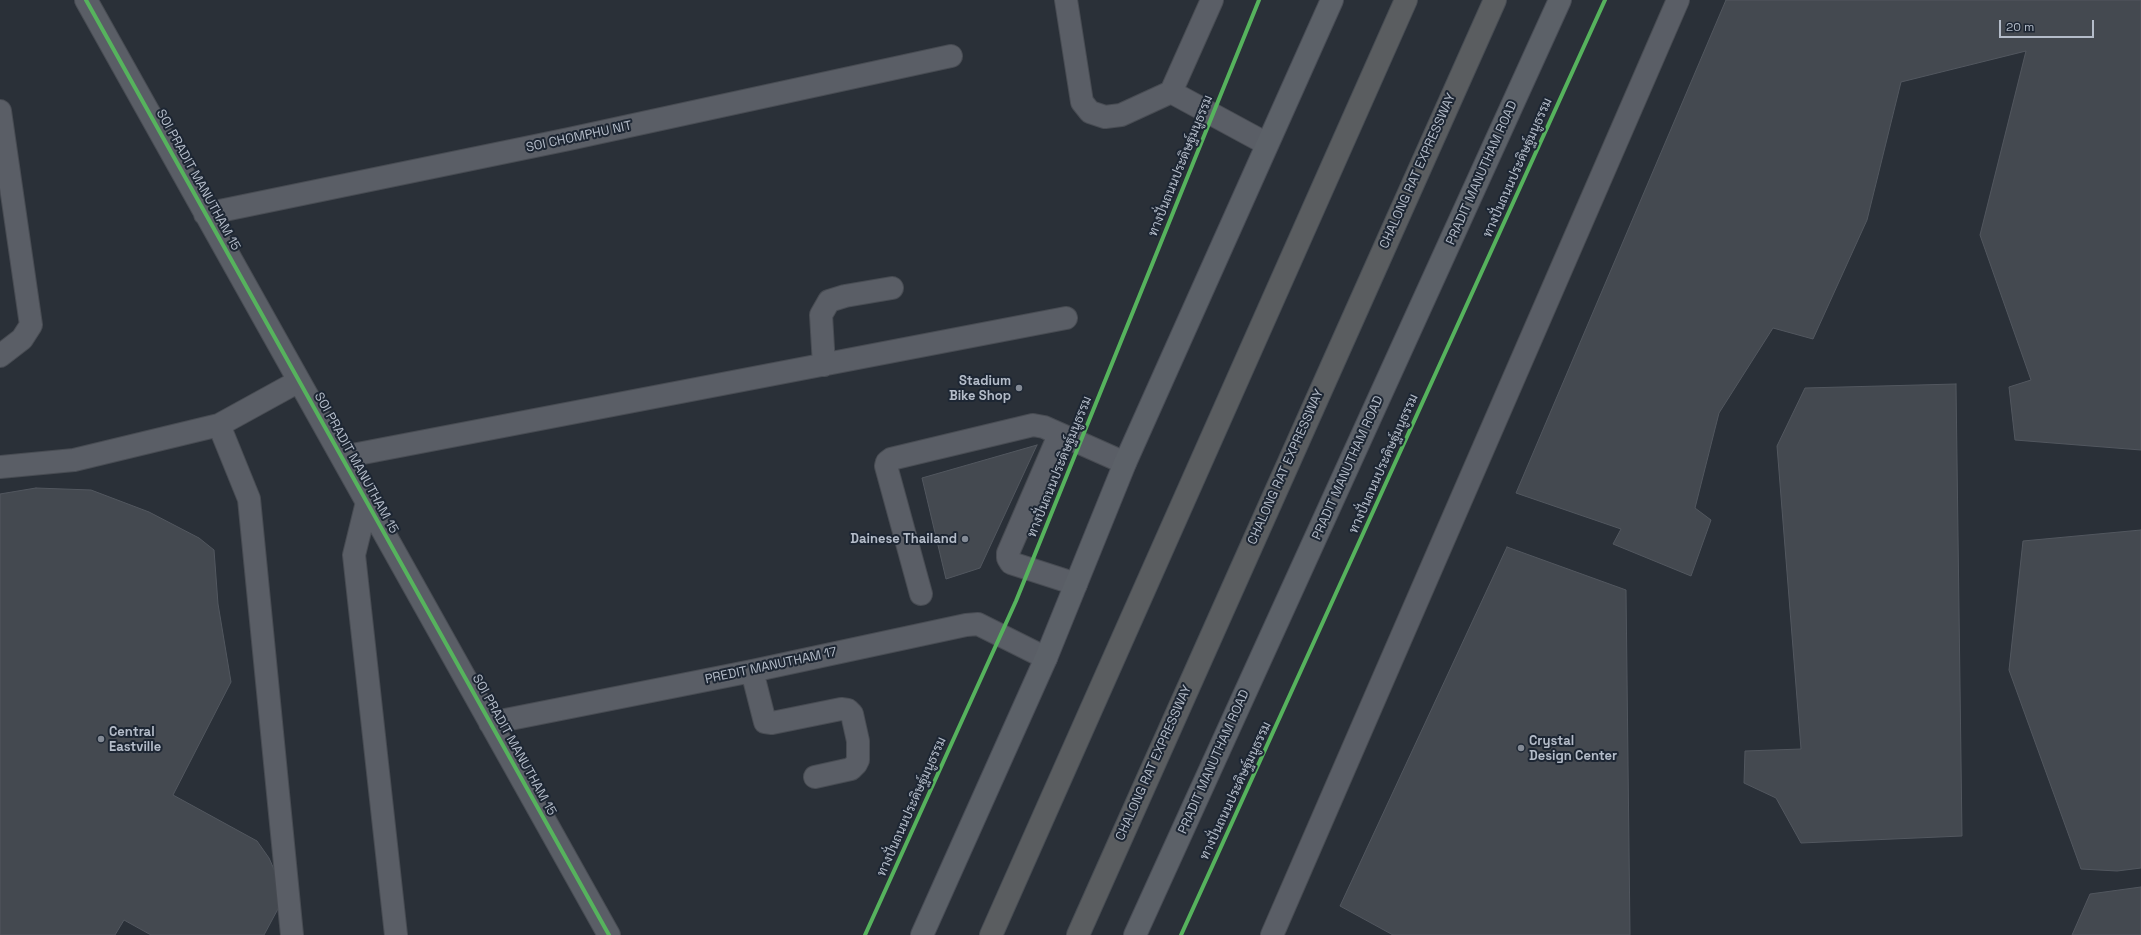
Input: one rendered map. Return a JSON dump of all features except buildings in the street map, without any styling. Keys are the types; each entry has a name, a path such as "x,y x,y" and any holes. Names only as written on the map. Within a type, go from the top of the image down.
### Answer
{"highway":[{"path":"991,935 1406,0"},
{"name":"CHALONG RAT EXPRESSWAY","path":"1078,935 1494,0"}],"main road":[{"path":"922,935 1046,658 1126,463 1332,0"},
{"name":"PRADIT MANUTHAM ROAD","path":"1135,935 1560,0"}],"street":[{"name":"SOI PRADIT MANUTHAM 15","path":"86,0 609,935"},
{"path":"1066,0 1082,102 1090,112 1105,117 1121,115 1171,92 1212,0"},
{"path":"1272,935 1678,0"},
{"name":"SOI CHOMPHU NIT","path":"205,214 569,139 951,56"},
{"path":"1171,92 1267,144"},
{"path":"0,111 6,194 31,324 22,339 0,356"},
{"path":"824,365 821,315 829,301 845,296 892,288"},
{"path":"342,458 1066,318"},
{"path":"0,467 74,460 219,425 299,381"},
{"path":"219,425 249,499 292,935"},
{"path":"921,594 886,466 887,462 891,459 1033,425 1044,427 1126,463"},
{"path":"1060,435 1008,554 1008,558 1011,564 1076,584"},
{"path":"367,502 354,555 396,935"},
{"name":"PREDIT MANUTHAM 17","path":"490,723 752,671 972,624 978,624 1046,658"},
{"path":"752,671 765,722 772,723 841,709 848,710 852,714 858,741 858,760 856,764 851,769 815,777"}],"cycle path":[{"path":"86,0 609,935"},
{"name":"ทางปั่นถนนประดิษฐ์มนูธรรม","path":"865,935 1016,601 1259,0"},
{"name":"ทางปั่นถนนประดิษฐ์มนูธรรม","path":"1181,935 1605,0"}],"place":[{"name":"Stadium Bike Shop","path":"1019,388"},
{"name":"Dainese Thailand","path":"965,539"},
{"name":"Central Eastville","path":"101,739"},
{"name":"Crystal Design Center","path":"1521,748"}]}
